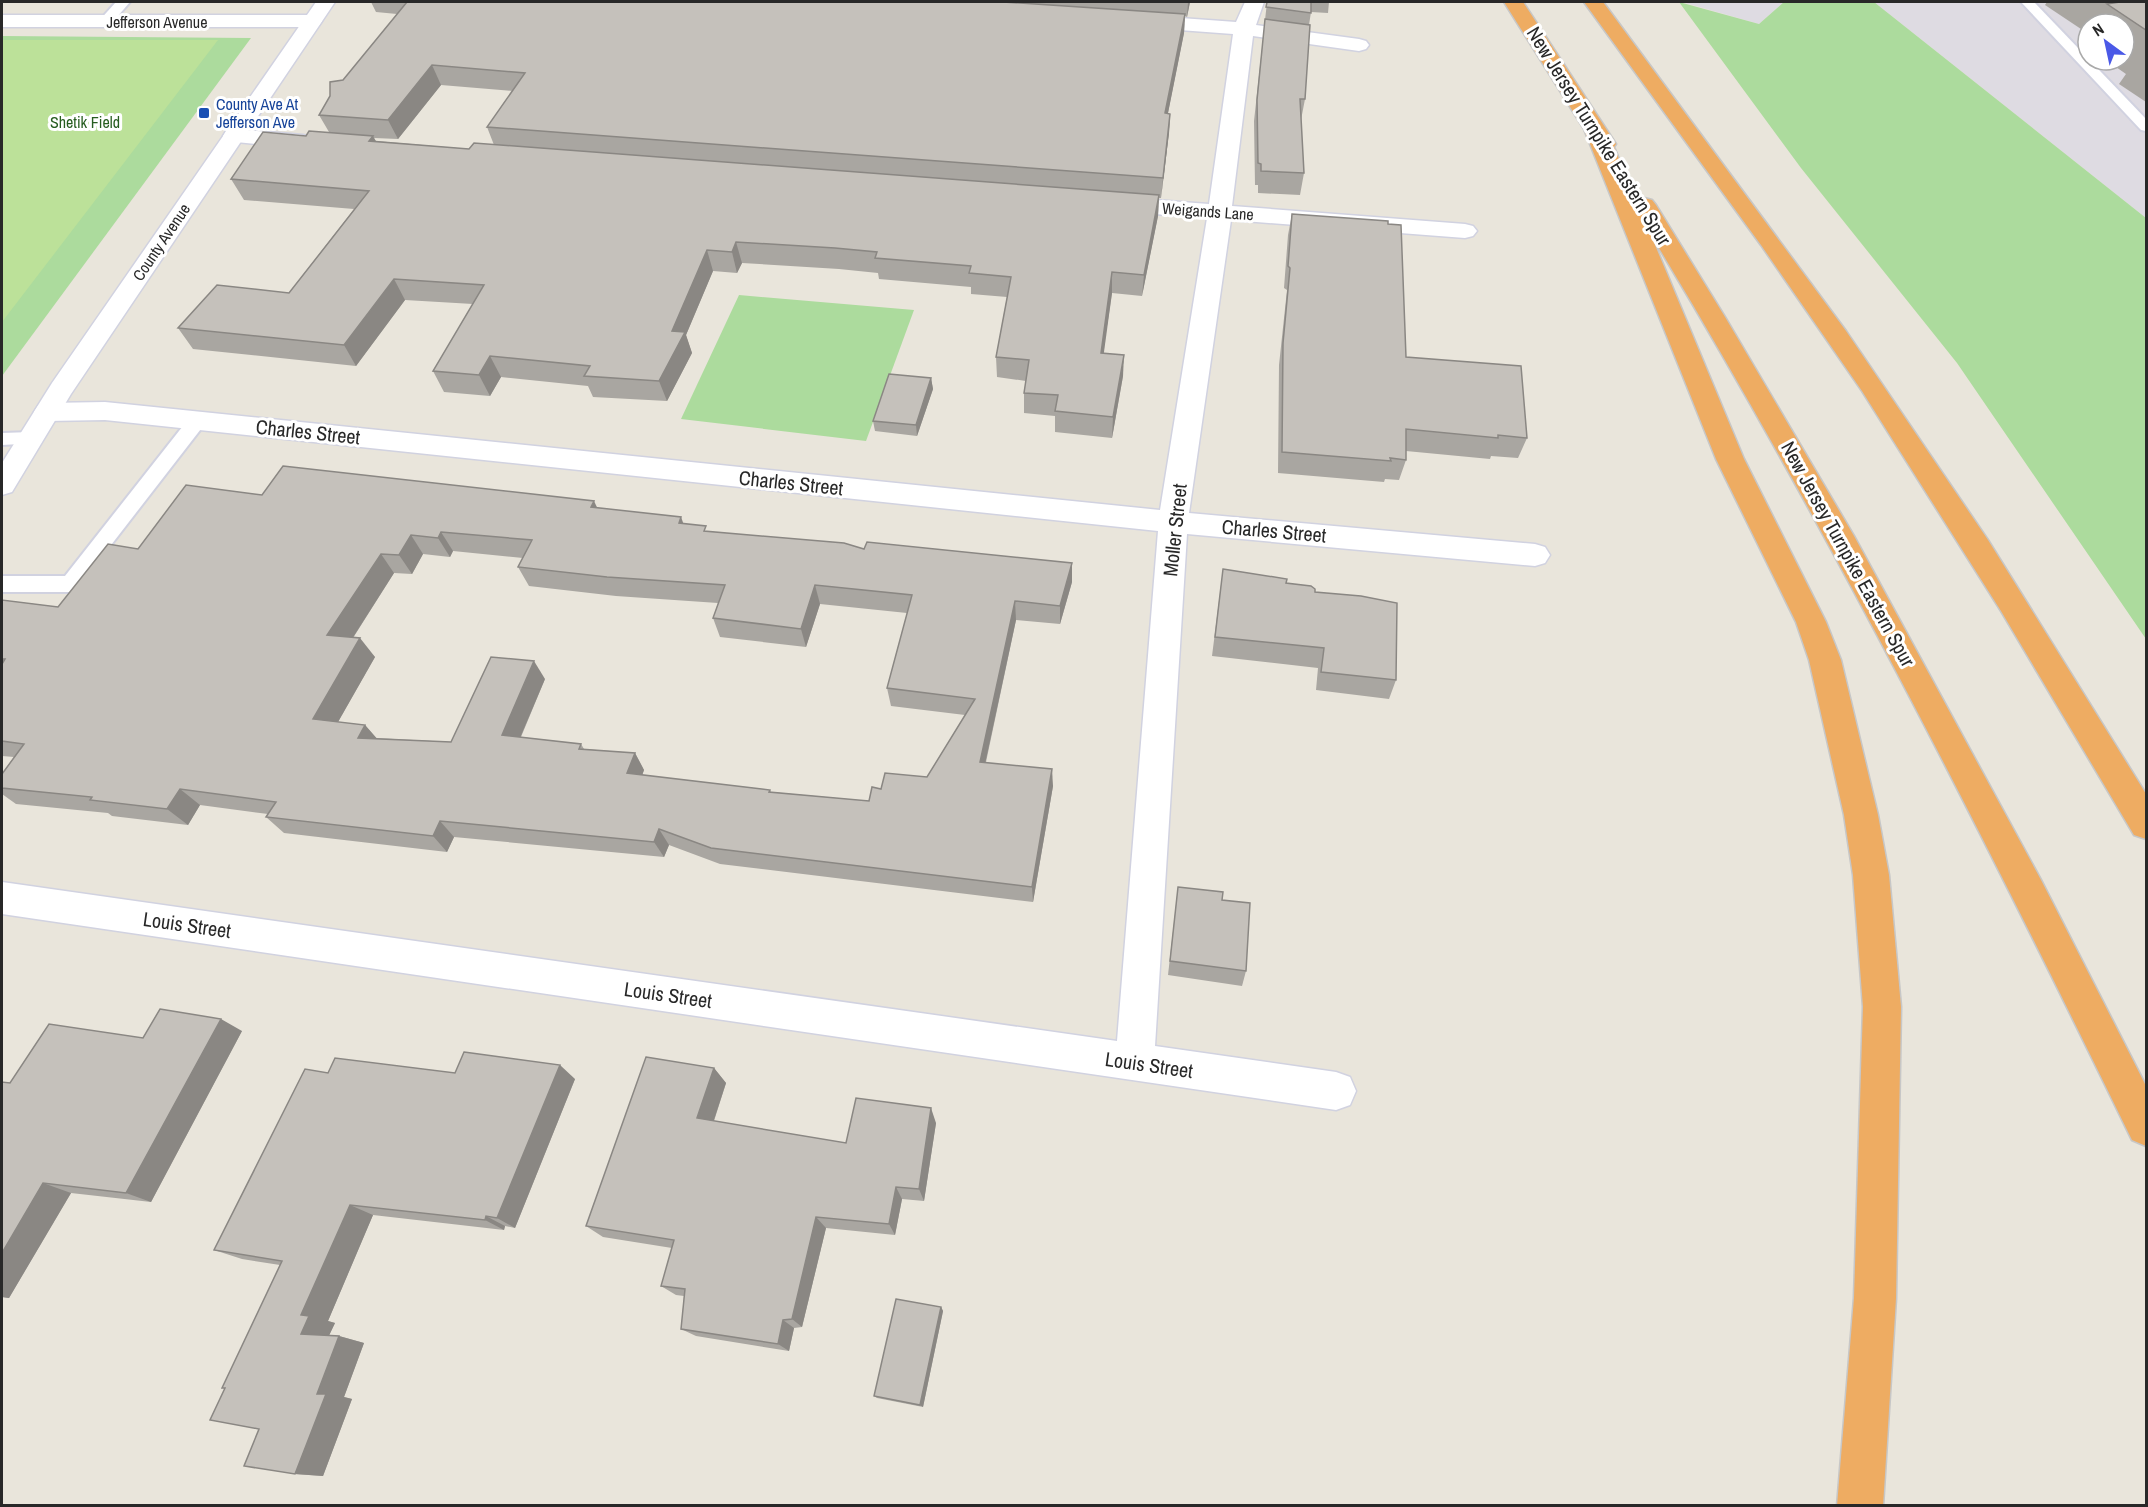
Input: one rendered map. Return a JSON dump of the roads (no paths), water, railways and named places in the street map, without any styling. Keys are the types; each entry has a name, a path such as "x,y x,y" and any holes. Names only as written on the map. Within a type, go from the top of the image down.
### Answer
{"highway":[{"name":"New Jersey Turnpike Eastern Spur","path":"1513,2 1594,126 1757,393 1890,628 2146,1126"},
{"path":"1593,2 1776,249 1877,395 2008,598 2146,824"},
{"path":"1594,126 1730,459 1810,622 1825,660 1862,815 1872,875 1882,1007 1875,1298 1860,1506"}],"street":[{"name":"County Avenue","path":"2,486 47,412 326,2"},
{"name":"Moller Street","path":"1135,1063 1173,522 1220,212 1244,29 1254,2"},
{"path":"1125,20 1244,29 1359,45"},
{"name":"Jefferson Avenue","path":"2,21 312,21"},
{"path":"234,136 325,143"},
{"name":"Weigands Lane","path":"1089,202 1465,231"},
{"name":"Charles Street","path":"47,412 105,411 1173,522 1535,555"},
{"name":"Louis Street","path":"2,898 1335,1091"}],"lane":[{"path":"105,22 123,2"},
{"path":"2027,2 2146,127"},
{"path":"2,584 70,584 197,421"},
{"path":"2,439 31,438"}],"place":[{"name":"County Ave At Jefferson Ave","path":"204,113"}],"park label":[{"name":"Shetik Field","path":"85,122"}]}
